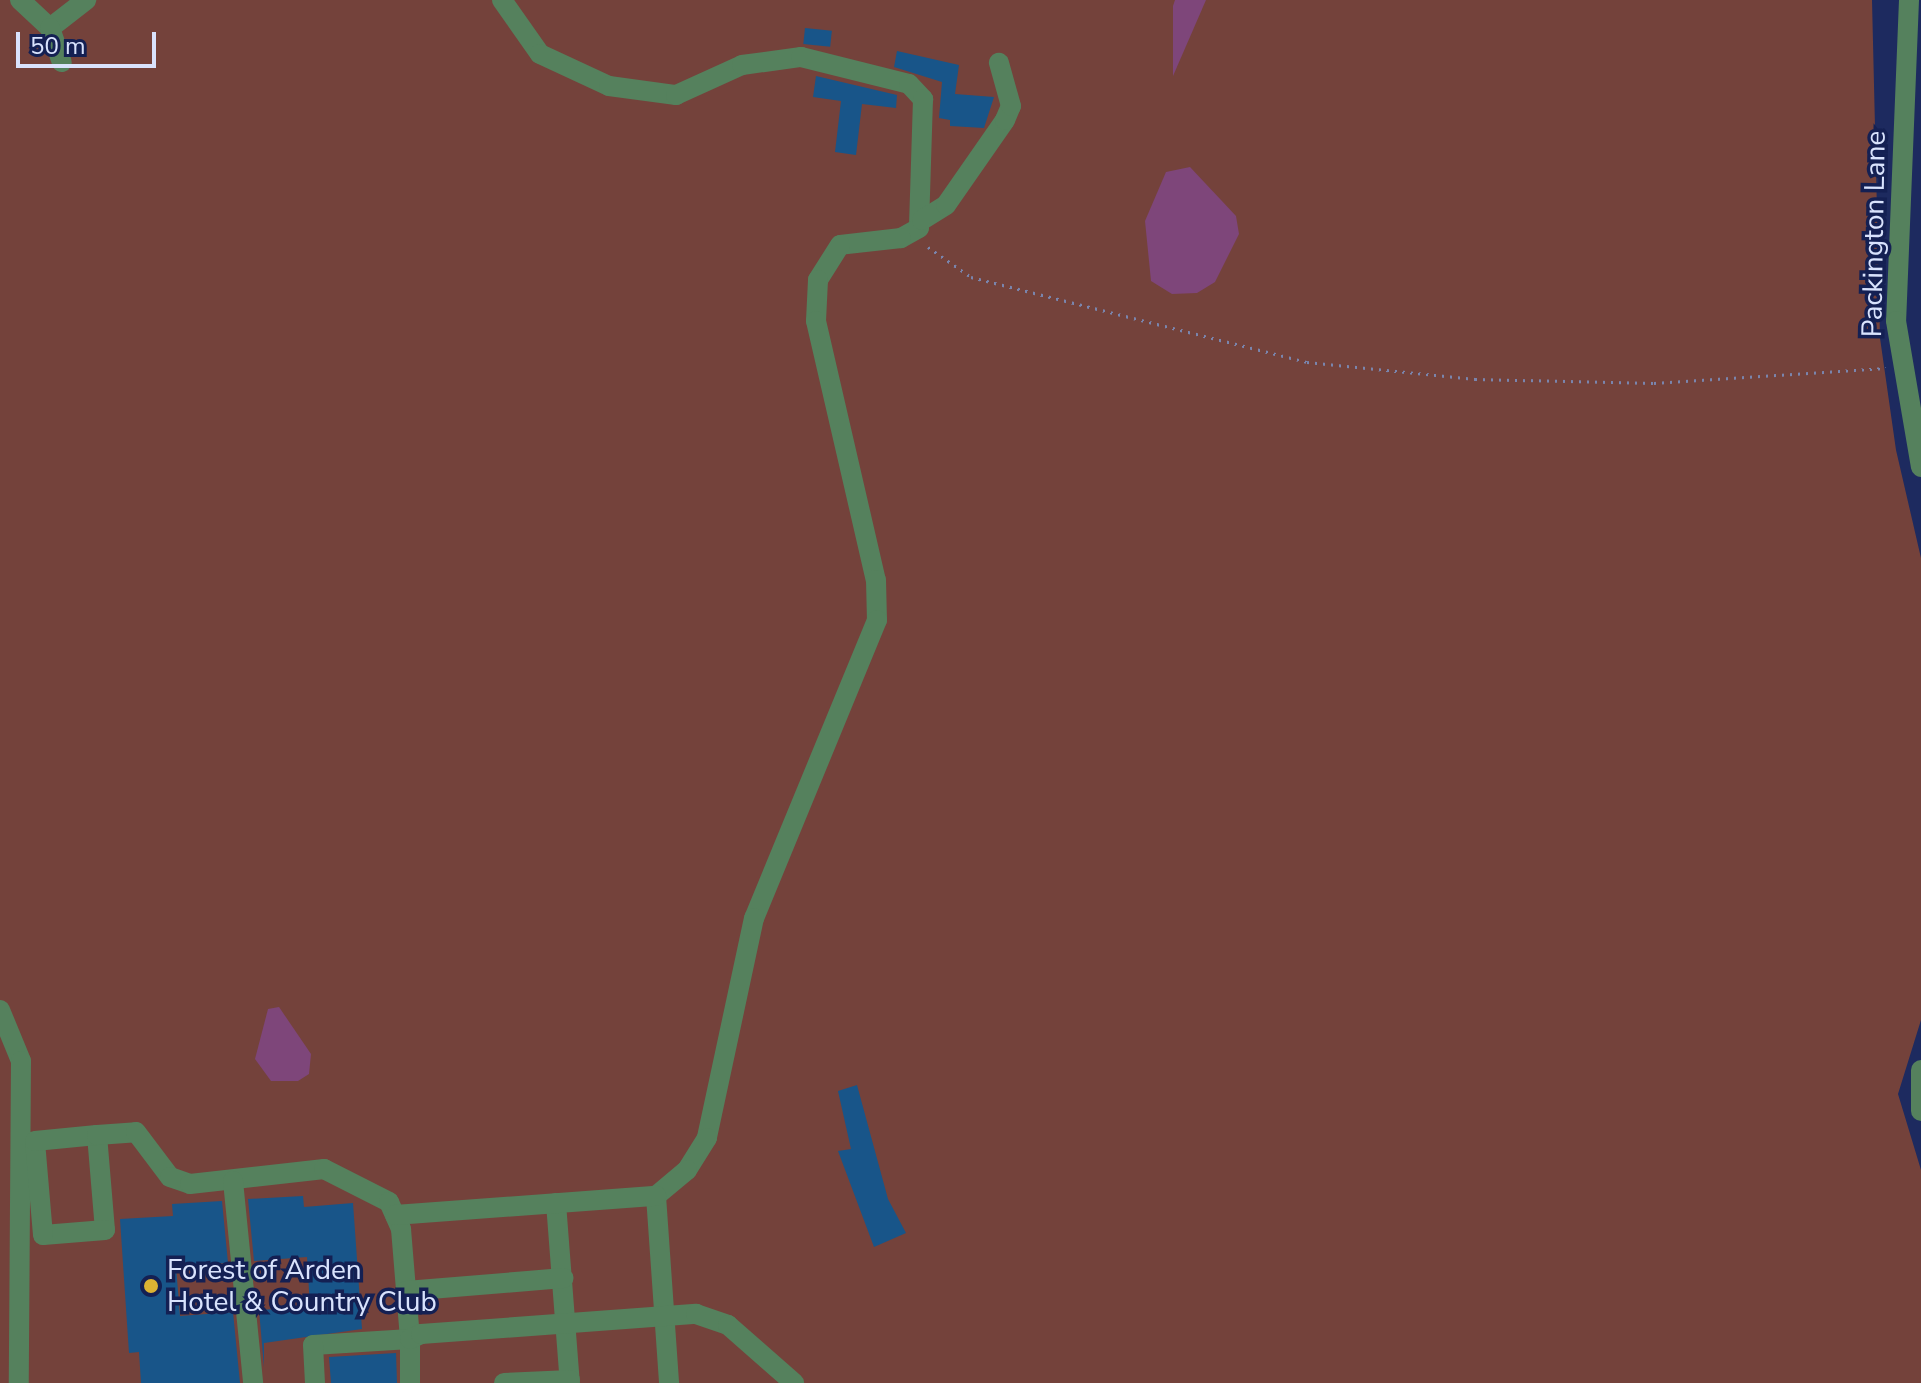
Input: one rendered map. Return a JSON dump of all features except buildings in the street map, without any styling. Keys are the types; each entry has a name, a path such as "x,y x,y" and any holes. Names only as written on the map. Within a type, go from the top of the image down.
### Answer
{"street":[{"path":"20,0 50,28 62,62"},
{"path":"50,28 86,0"},
{"path":"502,0 540,54 609,86 676,95 742,65 801,57 909,84 923,99 918,228"},
{"name":"Packington Lane","path":"1909,0 1896,321 1921,467"},
{"path":"395,1215 656,1196 687,1170 707,1138 754,918 877,620 876,580 816,321 818,280 840,245 918,228 946,205 1005,120 1011,106 999,63"},
{"path":"0,1010 21,1061 19,1383"},
{"path":"1921,1070 1921,1111"},
{"path":"97,1135 105,1230 43,1235 35,1141 97,1135 136,1132 170,1177 190,1184 324,1169 389,1202 395,1215 406,1291 410,1383"},
{"path":"233,1181 253,1383"},
{"path":"656,1196 669,1383"},
{"path":"504,1383 570,1381 556,1203"},
{"path":"406,1291 563,1278"},
{"path":"315,1383 313,1345 696,1314 728,1325 794,1383"}],"path":[{"path":"918,228 971,277 1307,362 1475,379 1654,383 1862,372 1902,365"}],"shaded area":[{"path":"0,0 1872,0 1880,338 1896,450 1921,558 1921,1020 1898,1094 1921,1170 1921,1383 0,1383"},
{"path":"1175,0 1206,0 1173,76 1173,6"},
{"path":"1190,167 1236,216 1239,234 1215,282 1197,293 1172,294 1151,281 1145,221 1166,172"},
{"path":"279,1007 311,1054 309,1074 298,1081 271,1081 255,1059 268,1009"}],"place":[{"name":"Forest of Arden Hotel & Country Club","path":"151,1286"}]}
